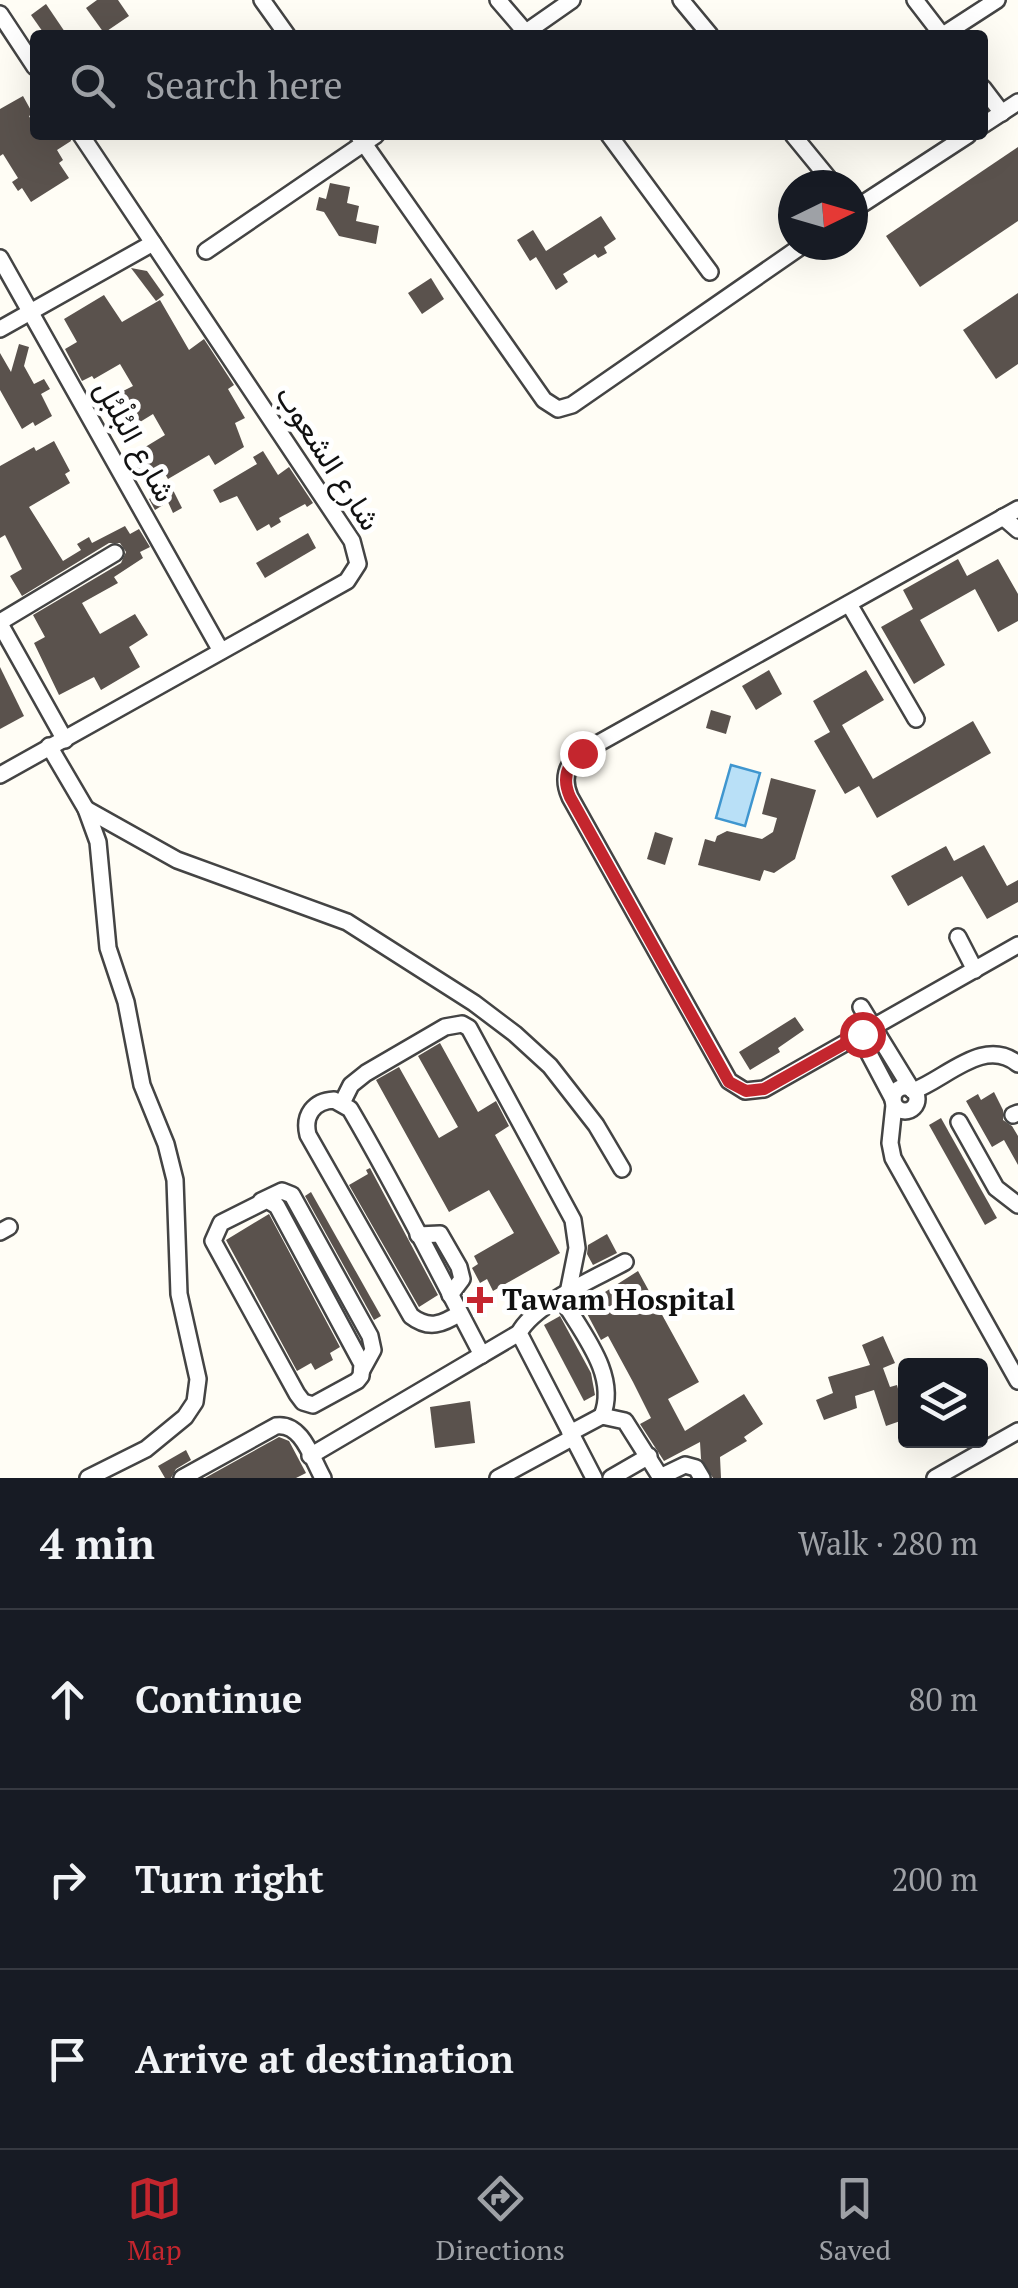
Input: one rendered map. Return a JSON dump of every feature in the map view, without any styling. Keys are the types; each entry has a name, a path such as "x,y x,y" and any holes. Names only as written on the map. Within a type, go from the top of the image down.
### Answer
{"street":[{"path":"262,0 283,30"},
{"path":"498,0 522,30"},
{"path":"531,30 572,0"},
{"path":"681,0 706,30"},
{"path":"914,0 938,30"},
{"path":"950,30 997,0"},
{"path":"0,14 30,59"},
{"path":"988,95 1002,113"},
{"path":"988,122 1018,102"},
{"name":"شارع الشعوب","path":"0,775 348,581 356,570 358,555 84,140"},
{"path":"206,252 363,140"},
{"path":"367,140 544,400 558,409 572,405 781,260"},
{"path":"613,140 710,272"},
{"path":"797,140 822,170"},
{"path":"868,199 960,140"},
{"path":"0,329 153,243"},
{"name":"شارع البُلْبُل","path":"0,258 221,651"},
{"path":"1018,509 582,753 570,762 565,783 729,1082 736,1088 755,1092 764,1089 1018,945"},
{"path":"1003,517 1018,530"},
{"path":"88,1478 163,1436 191,1410 199,1387 179,1294 176,1180 142,1084 126,1002 108,948 102,913 101,861 86,808 0,623 115,554"},
{"path":"849,604 916,719"},
{"path":"86,808 177,860 347,922 474,1003 515,1034 558,1076 596,1125 622,1169"},
{"path":"958,937 975,970"},
{"path":"858,1009 866,1031 884,1042 906,1099"},
{"path":"342,1103 351,1085 366,1073 446,1027 462,1024 469,1028 573,1220 578,1241 565,1295 606,1380 602,1416"},
{"path":"1018,1064 1006,1055 986,1054 933,1083 906,1099 891,1134 892,1158 1018,1380"},
{"path":"460,1313 437,1325 419,1322 412,1316 312,1142 306,1126 311,1110 325,1101 342,1103 355,1117 418,1234 450,1294 460,1313 482,1355"},
{"path":"959,1122 996,1188 1018,1205"},
{"path":"285,1424 304,1402 319,1403 351,1386 362,1370 359,1356 280,1211 272,1202 261,1201 221,1223 213,1241 304,1402"},
{"path":"310,1456 482,1355 565,1295 625,1262"},
{"path":"518,1332 594,1478"},
{"path":"498,1478 602,1416 624,1420 660,1478 686,1465 696,1468 702,1478"},
{"path":"182,1478 206,1472 285,1424 296,1430 323,1478"},
{"path":"935,1478 1018,1431"},
{"path":"611,1478 649,1456"}],"water":[{"path":"731,765 760,773 745,826 716,818"}],"building":[{"path":"97,0 118,0 129,16 108,30 102,30 86,8"},
{"path":"46,4 64,30 42,30 31,15"},
{"path":"23,96 30,109 30,140 71,140 57,150 63,160 59,163 69,178 31,202 22,188 18,191 12,182 18,178 3,154 0,156 0,109"},
{"path":"1018,147 1018,221 920,287 886,236"},
{"path":"330,183 350,187 347,203 359,206 356,221 379,226 376,244 339,236 324,212 316,210 319,197 326,199"},
{"path":"601,216 616,239 604,247 607,253 598,258 595,254 563,274 568,282 556,290 536,257 530,261 517,240 533,230 546,251"},
{"path":"131,268 147,271 164,295 156,301"},
{"path":"431,278 444,299 422,314 408,293"},
{"path":"1018,293 1018,364 996,379 963,330"},
{"path":"104,295 122,322 160,300 189,350 204,339 234,385 228,389 245,418 235,423 244,447 215,465 209,455 168,479 161,467 139,480 133,469 143,464 137,452 165,435 153,414 127,430 120,418 126,414 118,404 119,393 133,386 120,364 94,379 92,376 82,381 65,349 77,342 64,319"},
{"path":"19,344 29,347 24,366 34,384 44,379 50,389 41,394 52,416 22,429 0,390 0,353 11,372"},
{"path":"54,441 70,471 65,474 70,483 29,507 63,561 81,550 77,544 89,537 92,543 125,526 130,534 139,529 150,547 140,552 143,558 114,577 118,583 82,603 100,634 135,614 148,635 129,647 140,667 101,690 94,677 59,695 34,643 45,637 33,615 121,563 126,552 120,543 109,543 22,596 10,576 22,569 5,535 0,538 0,466"},
{"path":"263,451 278,475 289,467 313,503 279,518 281,522 271,528 269,524 257,531 237,496 220,503 213,490 257,464 253,457"},
{"path":"171,486 182,508 173,513 168,502 155,510 149,499"},
{"path":"308,533 316,548 265,578 256,563"},
{"path":"958,559 967,576 998,559 1018,594 1018,621 998,632 975,589 920,620 945,665 914,684 881,627 913,609 903,590"},
{"path":"0,667 24,716 0,729"},
{"path":"769,670 782,694 756,710 742,686"},
{"path":"866,670 884,700 842,725 873,779 973,721 991,753 877,818 859,786 845,794 814,741 830,732 813,701"},
{"path":"711,710 731,716 726,734 706,728"},
{"path":"771,778 816,790 795,859 774,873 764,870 760,881 698,865 705,839 715,842 717,836 727,831 762,839 773,832 777,818 762,814"},
{"path":"655,832 673,838 665,865 647,859"},
{"path":"984,845 1007,886 1018,880 1018,902 987,919 962,876 908,906 891,876 946,846 954,861"},
{"path":"795,1017 804,1030 778,1048 780,1052 750,1070 739,1052"},
{"path":"440,1043 478,1112 496,1101 509,1126 495,1135 560,1253 493,1291 487,1279 480,1283 472,1268 478,1264 474,1256 514,1233 489,1190 449,1212 376,1080 399,1067 439,1138 458,1127 418,1056"},
{"path":"994,1092 1003,1110 1003,1120 1018,1136 1018,1165 1004,1140 992,1147 966,1101 978,1094 981,1100"},
{"path":"941,1118 997,1218 985,1225 929,1125"},
{"path":"370,1168 438,1295 419,1307 349,1185 368,1174 366,1170"},
{"path":"311,1192 381,1316 374,1320 305,1196"},
{"path":"269,1214 340,1347 330,1353 333,1360 315,1370 311,1363 297,1371 226,1240"},
{"path":"607,1234 617,1253 593,1265 587,1254 588,1245"},
{"path":"638,1271 699,1382 668,1399 685,1431 744,1394 763,1424 744,1437 747,1441 720,1457 721,1478 713,1478 701,1459 700,1442 664,1461 640,1424 651,1418 633,1382 608,1336 601,1340 583,1306"},
{"path":"560,1316 591,1373 595,1395 584,1401 544,1325"},
{"path":"883,1336 895,1363 883,1368 890,1387 897,1385 898,1422 886,1426 874,1390 855,1396 857,1408 824,1420 816,1400 833,1393 828,1377 870,1365 862,1345"},
{"path":"470,1401 475,1443 435,1448 430,1407"},
{"path":"279,1437 289,1441 306,1473 296,1478 205,1478"},
{"path":"186,1450 191,1460 176,1469 171,1478 165,1478 158,1466"}],"place":[{"name":"Tawam Hospital","path":"480,1300"}],"route":[{"path":"582,753 567,769 565,783 570,797 729,1082 746,1091 764,1089 862,1034"}]}
